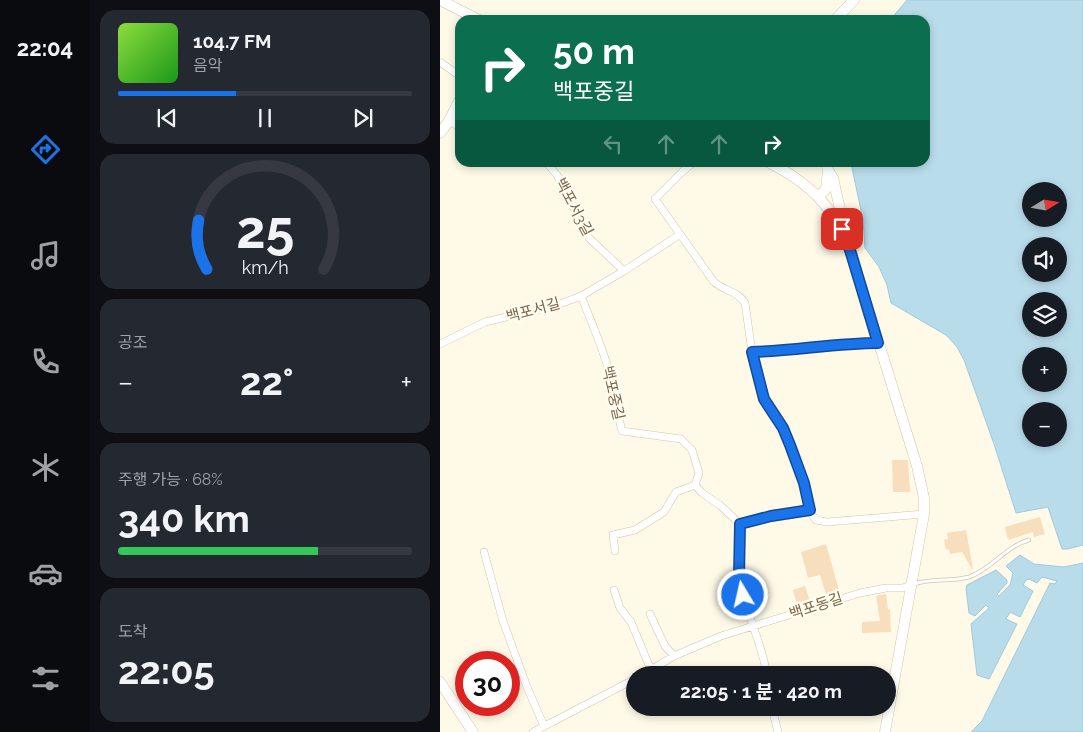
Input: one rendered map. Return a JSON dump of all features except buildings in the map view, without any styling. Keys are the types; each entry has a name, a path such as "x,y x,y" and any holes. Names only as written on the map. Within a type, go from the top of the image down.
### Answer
{"street":[{"path":"440,0 469,15"},
{"path":"840,15 854,0"},
{"path":"440,62 455,72"},
{"path":"440,133 455,109"},
{"path":"449,121 455,124"},
{"name":"백포서3길","path":"550,167 557,175 589,238 624,271"},
{"path":"688,167 654,199 714,282 719,287 743,299 748,318 752,352 764,399 783,428 804,483 812,515 816,520 827,522 924,514"},
{"path":"777,167 797,178 818,197 835,217 850,250"},
{"path":"818,197 826,189 827,167"},
{"path":"828,167 833,178 850,250 917,466 924,498 924,514 885,732"},
{"name":"백포서길","path":"440,344 485,322 557,305 581,296 679,235"},
{"name":"백포중길","path":"581,296 602,347 612,380 622,431 682,439 692,450 699,473 695,485"},
{"path":"752,352 785,352 862,343 878,343"},
{"path":"615,551 614,535 635,530 664,512 676,492 695,485 740,524 739,577 765,666"},
{"path":"740,524 771,516 810,510"},
{"path":"484,552 502,621 544,726"},
{"name":"백포동길","path":"657,666 674,656 721,636 860,593 886,588 903,588 911,585"},
{"path":"614,590 620,608 631,622 648,666"},
{"path":"650,614 665,646 674,656"},
{"path":"440,682 473,732"},
{"path":"533,732 626,684"},
{"path":"774,716 778,732"}],"lane":[{"path":"911,585 922,581 968,577 987,568 1018,543 1029,540"}],"water":[{"path":"907,0 1083,0 1083,545 1062,549 1048,507 1016,513 994,444 964,360 957,347 946,335 891,303 887,285 879,267 865,248 863,220 852,167 930,167 930,15 894,15"},
{"path":"1020,555 1034,564 1064,567 1083,563 1083,732 971,732 982,721 1050,583 1055,584 1057,581 1042,577 1037,583 1029,579 1026,580 1023,585 1033,591 1020,617 1010,612 1006,619 1017,624 989,679 977,675 971,624 989,608 986,605 975,616 969,613 966,588 967,585 996,570 1007,580 1007,583 997,594 999,596 1010,585 1013,573 1006,566"}],"route":[{"path":"743,595 739,577 740,524 771,516 810,510 804,483 790,445 783,428 768,406 761,391 752,352 785,352 862,343 878,343 842,229"}]}
